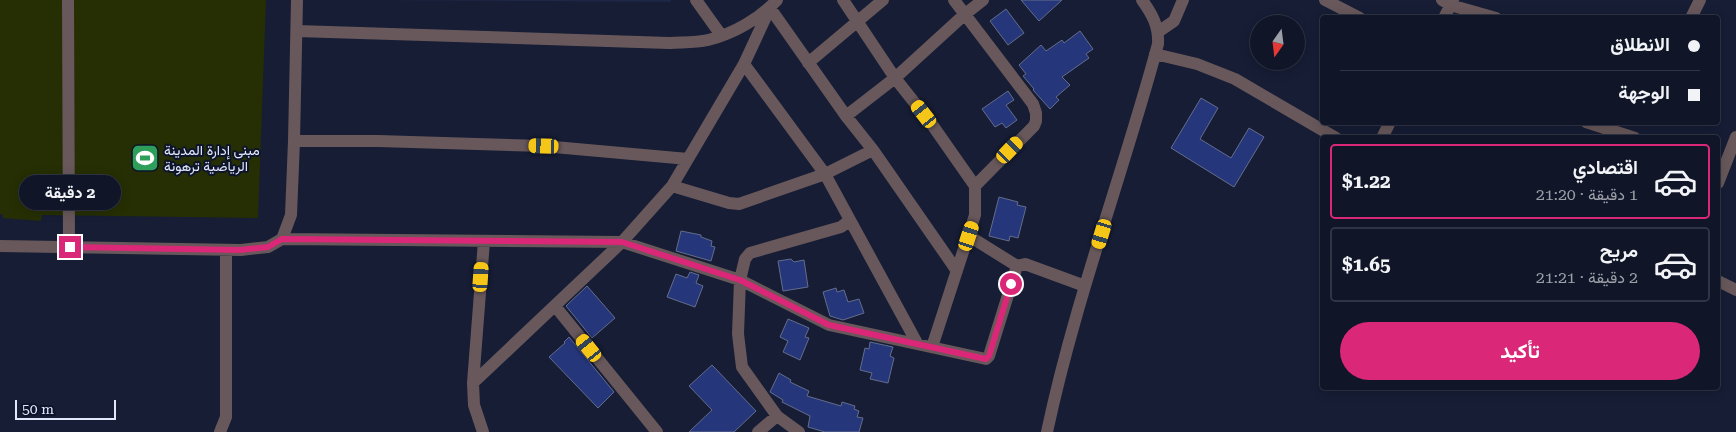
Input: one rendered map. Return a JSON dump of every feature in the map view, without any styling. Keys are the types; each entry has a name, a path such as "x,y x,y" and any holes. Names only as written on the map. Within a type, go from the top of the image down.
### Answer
{"street":[{"path":"68,0 70,247"},
{"path":"282,239 291,215 297,0"},
{"path":"696,0 721,35"},
{"path":"843,0 895,78 933,126 975,186 975,215 932,346"},
{"path":"808,63 883,0"},
{"path":"954,0 1014,77 1033,104 1036,112 1034,126 975,186"},
{"path":"846,116 895,78 983,0"},
{"path":"1047,432 1064,357 1124,164 1155,54 1158,32 1154,20 1142,0"},
{"path":"1158,32 1174,21 1183,0"},
{"path":"1325,0 1354,15"},
{"path":"1692,15 1700,0"},
{"path":"1445,15 1448,2 1487,15"},
{"path":"297,31 669,43 707,40 737,30 774,4"},
{"path":"774,4 808,63 873,150 957,272"},
{"path":"473,383 622,242 672,186 744,64 774,4"},
{"path":"1155,54 1197,64 1235,80 1331,135"},
{"path":"744,64 825,174 917,343"},
{"path":"1595,125 1626,135"},
{"path":"1720,178 1736,137"},
{"path":"294,142 378,141 544,146 688,159"},
{"path":"672,186 729,203 739,204 825,174 873,150"},
{"path":"799,432 778,416 742,368 738,334 740,280 745,259 750,253 841,227 850,220"},
{"path":"969,236 1017,266 1025,264 1086,286"},
{"path":"0,246 226,250 268,247 282,239 622,242 740,280 829,325 986,359 988,358 1017,266"},
{"path":"483,432 474,405 473,383 484,241"},
{"path":"220,432 226,417 226,250"},
{"path":"1720,282 1736,290"},
{"path":"555,306 656,432"},
{"path":"758,432 778,416"}],"shaded area":[{"path":"358,0 671,0 671,2"}],"green space":[{"path":"0,0 266,0 258,218 42,215 41,221 3,218 3,215 0,214"}],"building":[{"path":"1021,0 1062,0 1039,21"},
{"path":"1006,9 1024,33 1008,45 990,21"},
{"path":"1080,31 1093,49 1086,54 1089,58 1062,77 1070,85 1056,97 1059,100 1050,109 1023,76 1026,74 1019,65 1041,45 1046,51 1062,40 1064,43"},
{"path":"1008,91 1014,100 1006,105 1017,120 1006,128 1002,123 995,127 982,109"},
{"path":"1201,98 1218,108 1200,139 1231,158 1249,128 1264,137 1234,187 1171,148"},
{"path":"999,197 1018,202 1017,205 1026,207 1018,238 1010,236 1009,241 989,236"},
{"path":"681,231 701,235 701,237 712,241 711,246 715,247 711,261 676,251"},
{"path":"791,259 794,262 804,260 808,287 783,291 778,261"},
{"path":"690,272 699,275 696,283 703,286 695,307 667,297 676,274 687,278"},
{"path":"587,286 615,318 592,338 566,306"},
{"path":"836,288 837,292 844,290 848,302 859,299 864,313 843,320 830,316 823,292"},
{"path":"788,319 809,328 805,337 809,338 800,360 783,352 788,341 780,337"},
{"path":"569,337 614,392 598,408 549,357"},
{"path":"870,342 893,347 890,356 894,358 888,383 870,379 872,373 860,370 865,348 869,349"},
{"path":"712,365 756,411 734,432 689,432 712,410 689,386"},
{"path":"779,373 791,380 790,382 809,391 807,396 841,406 842,402 855,406 854,409 859,411 857,417 863,418 859,432 825,432 808,427 810,416 782,402 783,400 770,392"}],"place":[{"name":"مبنى إدارة المدينة الرياضية ترهونة","path":"145,158"}],"route":[{"path":"70,247 240,250 268,247 282,239 622,242 740,280 829,325 986,359 989,356 1011,284"}]}
